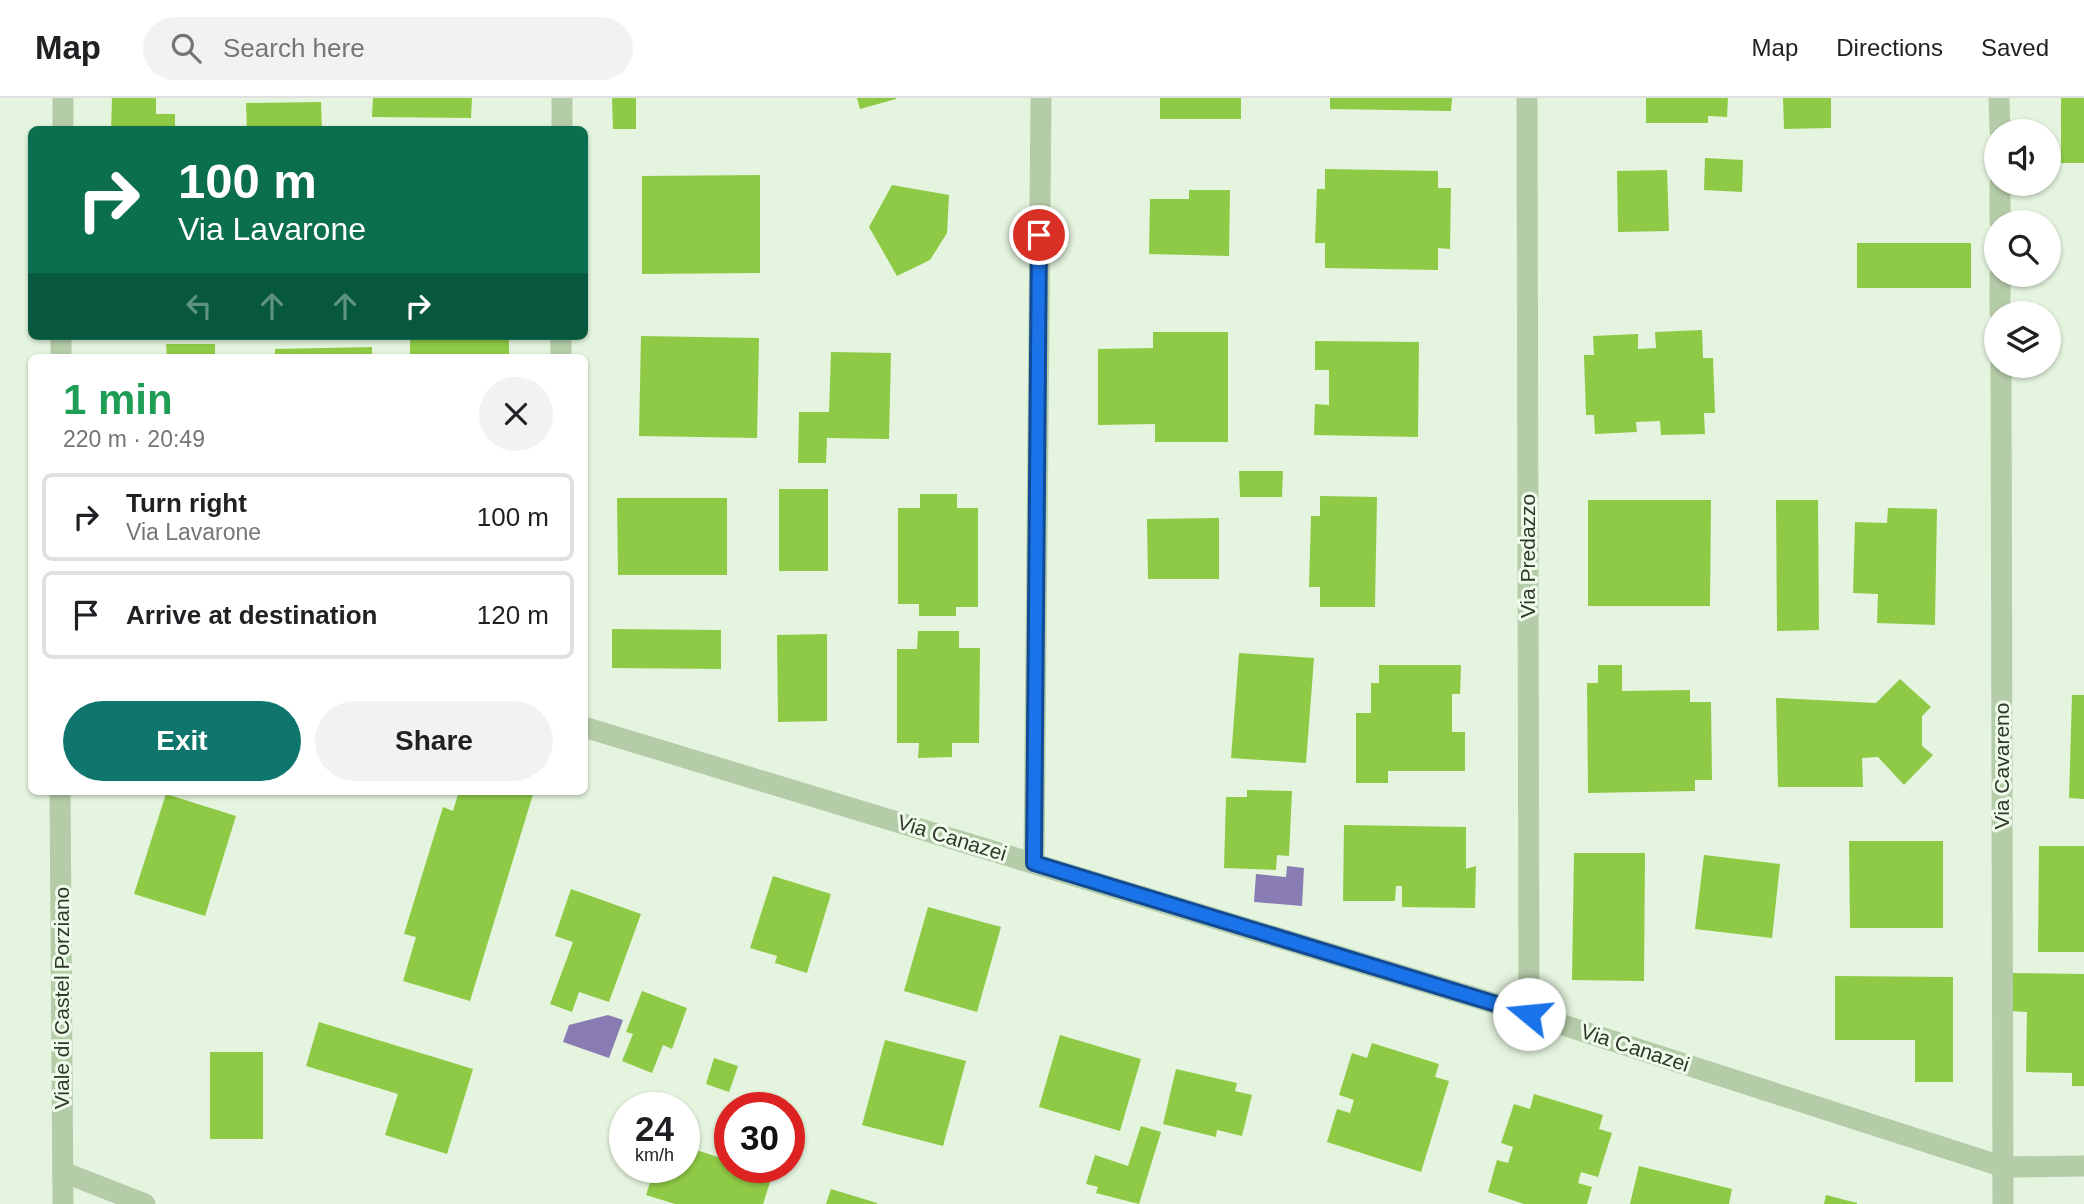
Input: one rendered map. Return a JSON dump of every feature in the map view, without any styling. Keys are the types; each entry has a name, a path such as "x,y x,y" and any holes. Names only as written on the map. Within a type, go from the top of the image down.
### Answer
{"street":[{"path":"63,98 63,126"},
{"path":"562,98 562,126"},
{"path":"1034,863 1041,98"},
{"name":"Via Predazzo","path":"1527,98 1529,1014"},
{"path":"2000,98 2000,119"},
{"name":"Via Cavareno","path":"2001,378 2003,1204"},
{"name":"Via Canazei","path":"588,728 1529,1014 2004,1167 2084,1167"},
{"name":"Viale di Castel Porziano","path":"60,795 63,1204"},
{"path":"63,1172 145,1204"}],"shaded area":[{"path":"1287,866 1304,868 1302,906 1254,902 1256,874 1286,877"},
{"path":"608,1015 623,1020 609,1058 563,1042 569,1025"}],"building":[{"path":"112,98 156,98 156,114 175,114 175,126 111,126"},
{"path":"373,98 472,98 471,118 372,117"},
{"path":"612,98 636,98 636,129 613,129"},
{"path":"857,98 896,98 896,99 860,109"},
{"path":"1160,98 1241,98 1241,119 1160,119"},
{"path":"1330,98 1452,98 1451,111 1330,109"},
{"path":"1646,98 1728,98 1727,117 1708,116 1708,123 1646,123"},
{"path":"1783,98 1831,98 1831,128 1784,129"},
{"path":"2061,98 2084,98 2084,163 2061,163"},
{"path":"321,102 322,126 247,126 246,103"},
{"path":"1705,158 1743,160 1742,192 1704,190"},
{"path":"1325,169 1438,171 1438,188 1451,188 1450,249 1438,248 1438,270 1325,268 1325,243 1315,243 1317,189 1325,189"},
{"path":"1667,170 1669,231 1618,232 1617,171"},
{"path":"760,175 760,273 642,274 642,176"},
{"path":"892,185 949,195 947,233 930,260 897,276 869,227"},
{"path":"1189,190 1230,190 1229,256 1149,254 1150,199 1189,199"},
{"path":"1857,243 1971,243 1971,288 1857,288"},
{"path":"1702,330 1703,358 1713,358 1715,413 1704,413 1705,434 1661,435 1660,421 1636,422 1637,432 1595,434 1594,415 1586,415 1584,355 1594,355 1593,336 1638,334 1638,349 1656,348 1655,332"},
{"path":"1153,332 1228,332 1228,442 1155,442 1155,424 1098,425 1098,349 1153,348"},
{"path":"641,336 759,338 757,438 639,436"},
{"path":"410,340 509,340 509,354 410,354"},
{"path":"1315,341 1419,342 1418,437 1314,435 1315,404 1329,405 1329,370 1315,370"},
{"path":"166,344 215,344 215,354 167,354"},
{"path":"372,347 372,354 275,354 275,349"},
{"path":"831,352 891,353 889,439 827,438 826,463 798,463 799,412 829,412"},
{"path":"1239,471 1283,471 1282,497 1240,497"},
{"path":"779,489 828,489 828,571 779,571"},
{"path":"920,494 957,494 957,508 978,508 978,607 956,607 956,616 919,616 919,604 898,604 898,508 920,508"},
{"path":"1320,496 1377,497 1375,607 1320,607 1320,587 1309,587 1311,516 1320,516"},
{"path":"617,498 727,498 727,575 618,575"},
{"path":"1588,500 1711,500 1710,606 1588,606"},
{"path":"1776,500 1818,500 1819,630 1777,631"},
{"path":"1888,508 1937,509 1935,625 1877,623 1878,594 1853,593 1855,522 1887,523"},
{"path":"1219,518 1219,579 1148,579 1147,519"},
{"path":"612,629 721,630 721,669 612,668"},
{"path":"918,631 959,631 959,648 980,648 979,743 952,743 952,757 918,758 919,743 897,743 897,649 917,649"},
{"path":"827,634 827,721 778,722 777,635"},
{"path":"1239,653 1314,658 1306,763 1231,758"},
{"path":"1379,665 1461,665 1460,694 1452,694 1452,732 1465,732 1465,771 1388,771 1388,783 1356,783 1356,713 1371,713 1371,683 1379,683"},
{"path":"1598,665 1622,665 1622,691 1690,690 1690,702 1711,702 1712,780 1695,780 1695,791 1588,793 1587,683 1598,683"},
{"path":"1900,679 1931,707 1922,716 1922,746 1933,755 1904,785 1878,757 1862,758 1863,787 1778,787 1776,698 1876,703"},
{"path":"2072,695 2084,695 2084,799 2069,798"},
{"path":"1247,790 1292,791 1289,856 1277,855 1276,870 1224,868 1226,797 1247,797"},
{"path":"166,795 236,816 205,916 134,894"},
{"path":"458,795 533,795 470,1001 403,981 416,937 404,934 443,807 453,811"},
{"path":"1344,825 1466,827 1466,869 1476,866 1475,908 1402,907 1402,886 1396,886 1395,901 1343,901"},
{"path":"1849,841 1943,841 1943,928 1850,928"},
{"path":"2039,846 2084,846 2084,952 2038,952"},
{"path":"1574,853 1645,853 1644,981 1572,980"},
{"path":"1704,855 1780,864 1772,938 1695,929"},
{"path":"773,876 831,894 807,973 775,963 777,956 750,948"},
{"path":"571,889 641,914 609,1002 579,992 572,1012 550,1004 573,942 555,936"},
{"path":"928,907 1001,927 977,1012 904,991"},
{"path":"2010,973 2084,974 2084,1086 2072,1086 2072,1073 2026,1072 2027,1012 2009,1011"},
{"path":"1835,976 1953,977 1953,1082 1915,1082 1915,1040 1835,1040"},
{"path":"642,991 687,1008 672,1049 663,1045 652,1073 622,1061 633,1034 626,1032"},
{"path":"319,1022 473,1069 447,1154 385,1135 398,1094 306,1066"},
{"path":"1060,1035 1141,1059 1120,1131 1039,1107"},
{"path":"885,1040 966,1061 943,1146 862,1125"},
{"path":"1372,1043 1439,1064 1435,1077 1449,1081 1421,1172 1327,1142 1337,1109 1350,1113 1354,1100 1339,1095 1352,1053 1367,1058"},
{"path":"210,1052 263,1052 263,1139 210,1139"},
{"path":"714,1058 738,1066 729,1092 706,1084"},
{"path":"1176,1069 1237,1083 1235,1091 1252,1095 1242,1136 1217,1130 1216,1137 1163,1124"},
{"path":"1534,1094 1603,1115 1599,1129 1612,1133 1598,1177 1581,1172 1578,1183 1592,1187 1587,1204 1524,1204 1488,1192 1497,1160 1508,1163 1513,1147 1501,1143 1514,1104 1530,1109"},
{"path":"1141,1126 1161,1132 1139,1204 1096,1193 1098,1187 1086,1184 1095,1155 1128,1166"},
{"path":"700,1151 714,1156 714,1183 770,1183 763,1204 675,1204 646,1195 650,1183 700,1183"},
{"path":"1639,1166 1732,1189 1729,1204 1630,1204"},
{"path":"831,1189 877,1203 877,1204 826,1204"},
{"path":"1826,1195 1857,1203 1857,1204 1824,1204"}],"route":[{"path":"1039,235 1034,863 1529,1014"}]}
